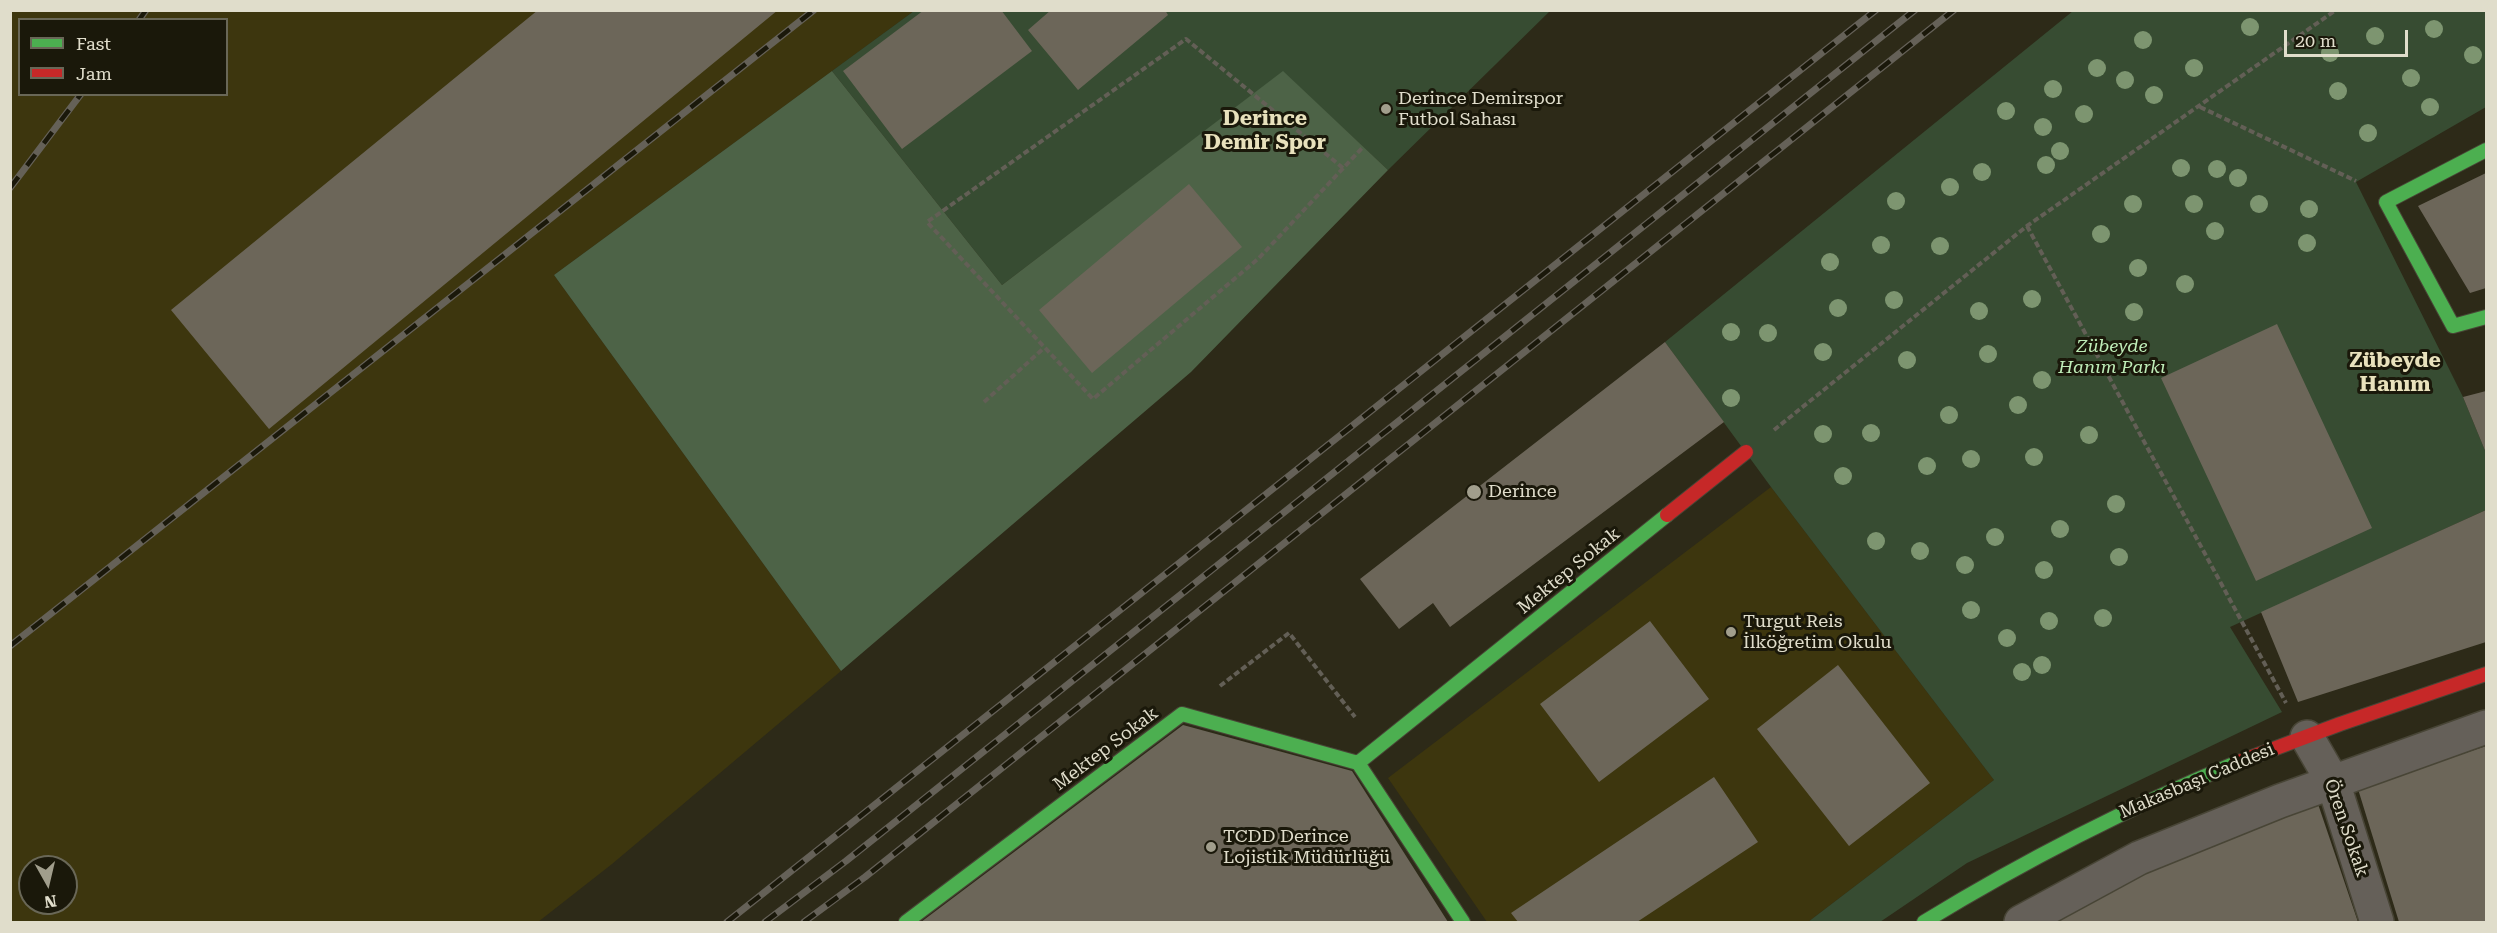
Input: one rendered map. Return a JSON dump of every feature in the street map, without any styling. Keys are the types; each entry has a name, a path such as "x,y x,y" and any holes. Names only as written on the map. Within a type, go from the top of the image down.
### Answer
{"street":[{"path":"2487,150 2386,202 2453,326 2487,317"},
{"name":"Mektep Sokak","path":"906,922 1182,714 1358,763 1746,452"},
{"name":"Makasbaşı Caddesi","path":"1924,922 1979,887 2120,812 2307,737 2487,674"},
{"path":"2021,922 2139,858 2333,782 2487,727"},
{"name":"Ören Sokak","path":"2307,737 2333,782 2377,922"},
{"path":"1358,763 1463,922"}],"path":[{"path":"1746,452 2027,226 2336,10"},
{"path":"1343,168 1186,39 927,222 1092,399 1259,258 1363,147"},
{"path":"2200,107 2356,182 2386,202"},
{"path":"2027,226 2287,705 2307,737"},
{"path":"984,402 1044,348"},
{"path":"1215,690 1289,633 1377,746"}],"shaded area":[{"path":"10,11 914,11 554,275 841,671 612,864 538,922 11,922"},
{"name":"Turgut Reis İlköğretim Okulu","path":"1771,487 1994,780 1808,922 1487,922 1388,778"}],"green space":[{"path":"914,11 1550,11 1388,170 1283,72 1002,285 832,71"},
{"name":"Zübeyde Hanım Parkı","path":"2073,11 2486,11 2486,107 2356,182 2463,397 2486,453 2486,510 2230,627 2282,712 1967,863 1880,922 1808,922 1994,780 1771,487 1665,342"},
{"path":"832,71 1002,285 1283,71 1388,170 1191,372 841,671 554,275"}],"building":[{"path":"538,10 778,10 269,429 171,310"},
{"path":"924,10 1001,10 1032,51 902,149 843,71"},
{"path":"1051,10 1165,10 1168,15 1078,90 1028,30"},
{"path":"2486,173 2486,288 2470,293 2418,206"},
{"path":"1189,184 1242,247 1092,373 1039,310"},
{"path":"2277,324 2372,528 2256,581 2161,378"},
{"path":"1665,342 1724,422 1450,627 1433,603 1399,629 1360,579"},
{"path":"2486,391 2486,453 2463,397"},
{"path":"2486,510 2486,642 2298,702 2261,612"},
{"path":"1650,621 1709,699 1599,782 1540,704"},
{"path":"1838,665 1930,783 1849,846 1757,729"},
{"name":"TCDD Derince Lojistik Müdürlüğü","path":"1183,725 1352,771 1448,922 921,922"},
{"path":"2486,746 2486,922 2399,922 2358,789"},
{"path":"1714,777 1758,842 1637,922 1518,922 1511,913"},
{"path":"2318,804 2358,922 2047,922 2138,874"}],"railway":[{"path":"140,18 146,10"},
{"path":"10,646 814,10"},
{"path":"727,922 1876,10"},
{"path":"765,922 846,861 1915,10"},
{"path":"804,922 865,877 1954,10"},
{"path":"10,188 79,96"}],"traffic: fast":[{"path":"2486,150 2386,202 2453,326 2486,317"},
{"path":"1463,922 1358,763 1667,515"},
{"path":"906,922 1182,714 1358,763"},
{"path":"1924,922 2077,836 2155,798 2236,763"}],"traffic: jam":[{"path":"1667,515 1746,452"},
{"path":"2236,763 2340,724 2486,674"}],"place":[{"name":"Derince Demirspor Futbol Sahası","path":"1386,109"},
{"name":"Derince","path":"1474,492"},
{"name":"Turgut Reis İlköğretim Okulu","path":"1731,632"},
{"name":"TCDD Derince Lojistik Müdürlüğü","path":"1211,847"}],"district":[{"name":"Derince Demir Spor","path":"1265,131"},
{"name":"Zübeyde Hanım","path":"2395,373"}]}
